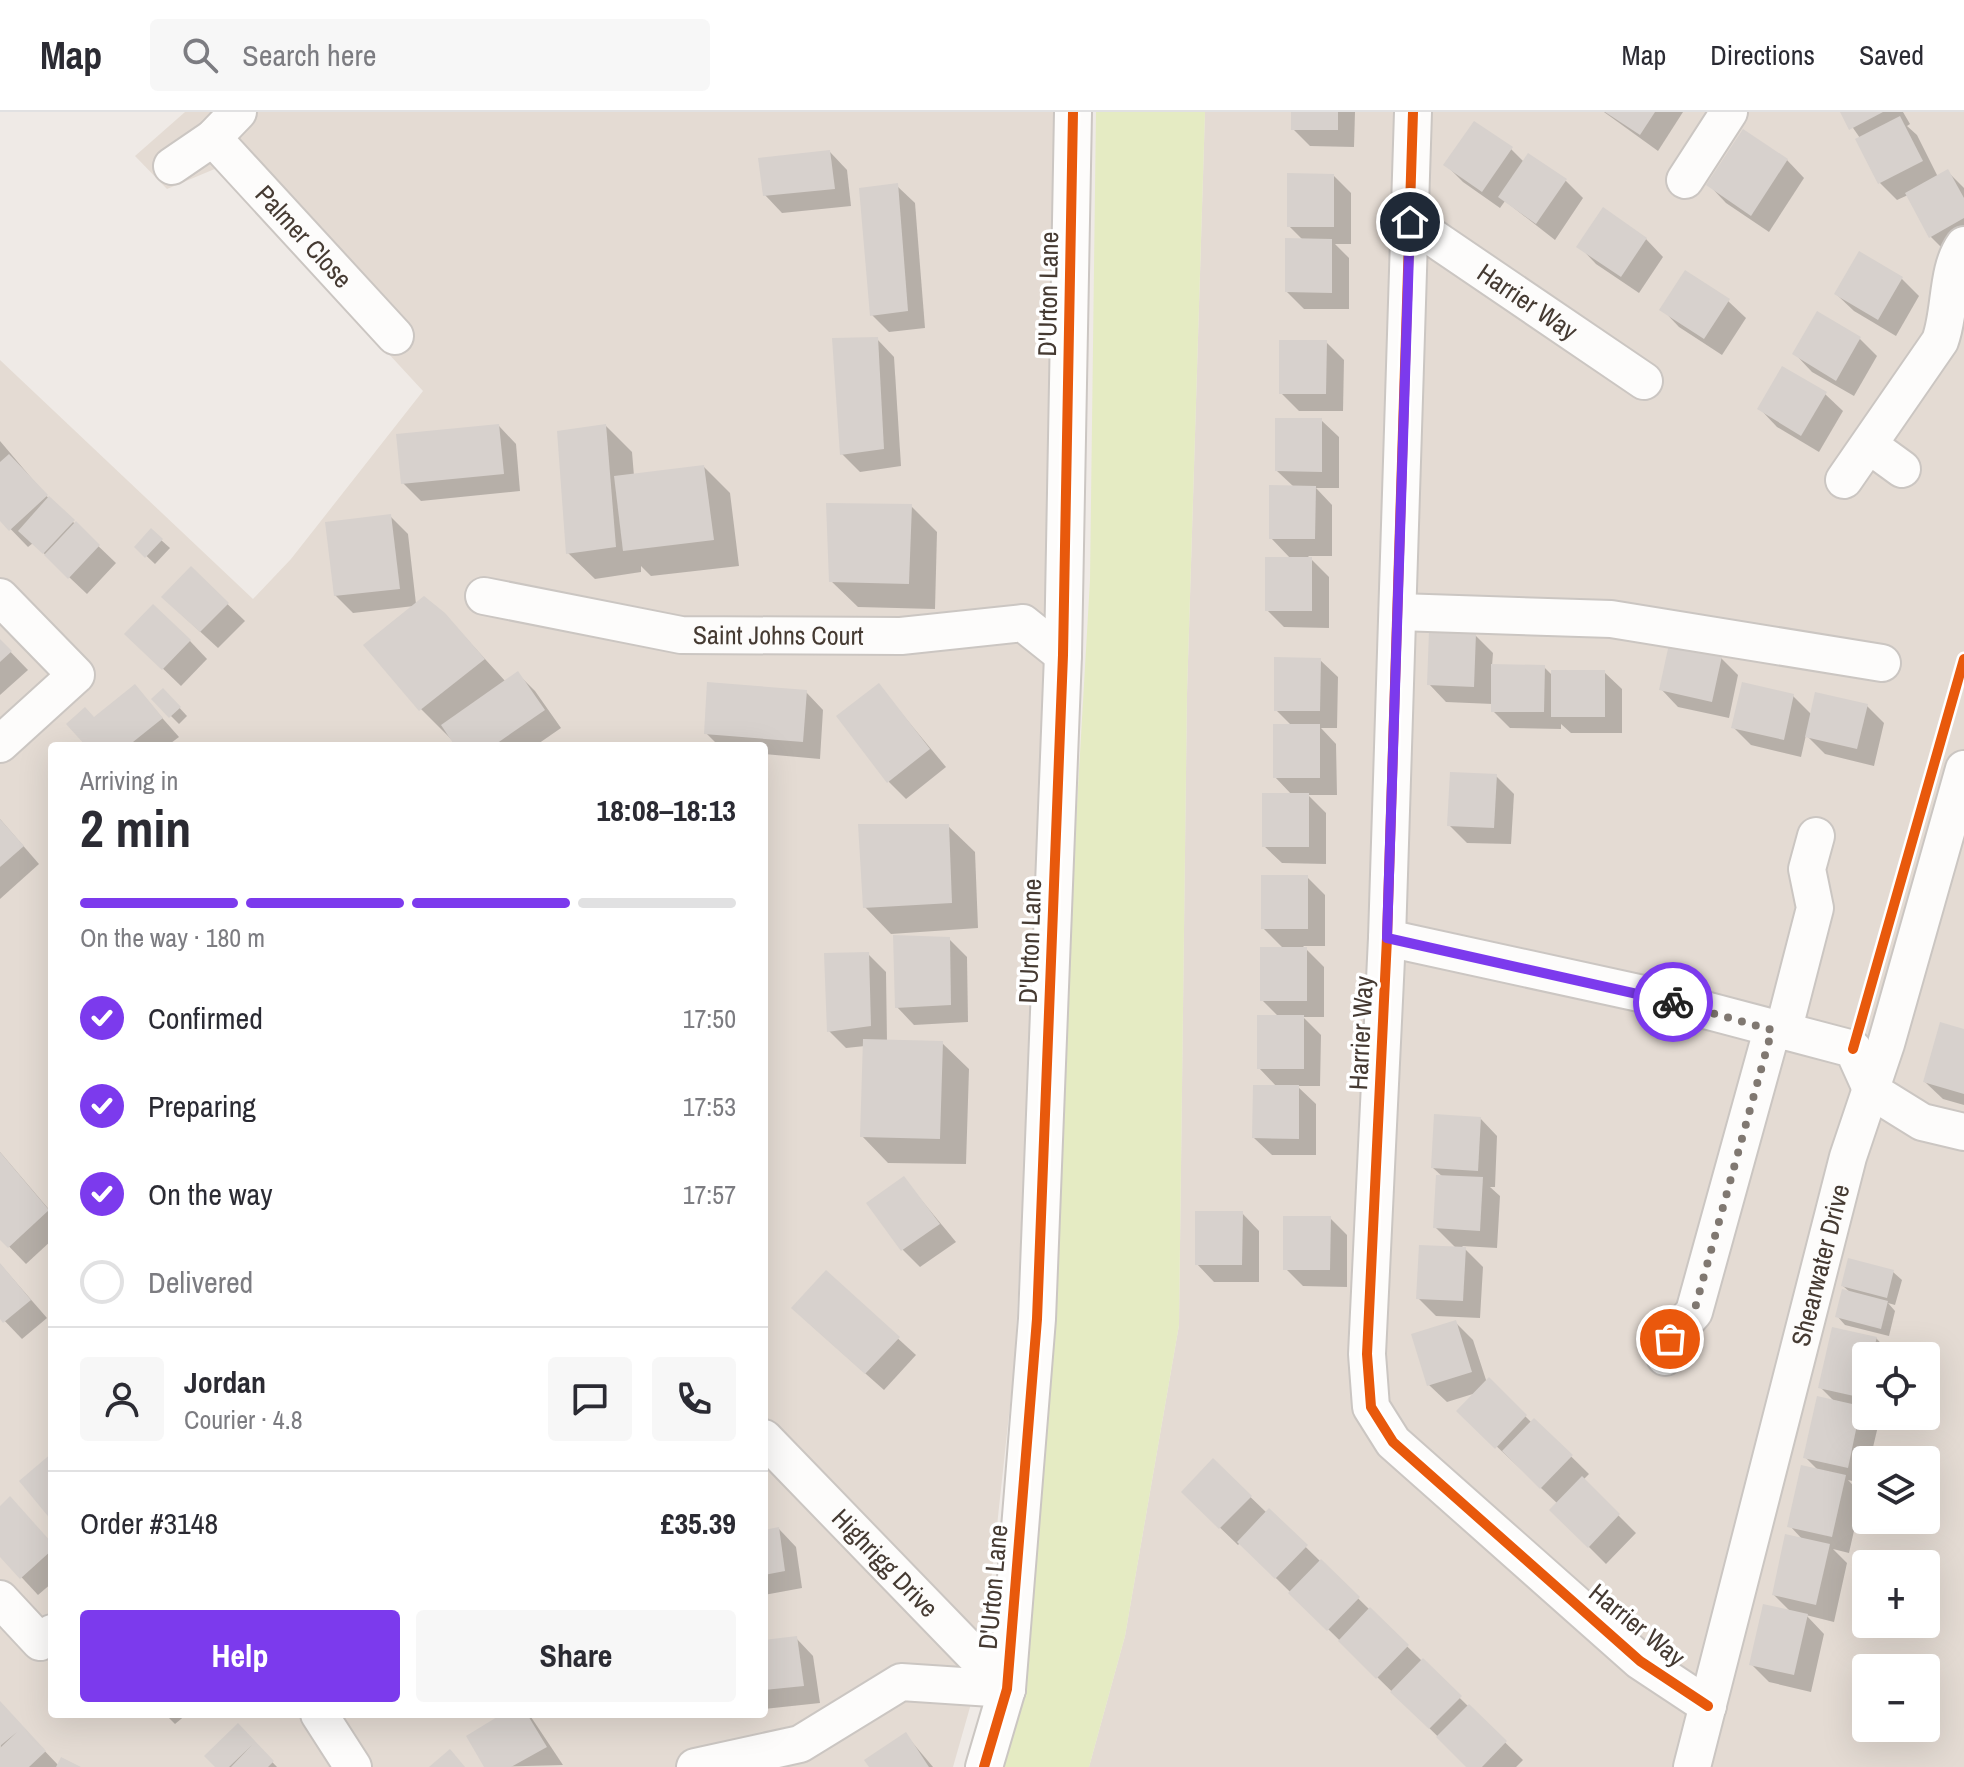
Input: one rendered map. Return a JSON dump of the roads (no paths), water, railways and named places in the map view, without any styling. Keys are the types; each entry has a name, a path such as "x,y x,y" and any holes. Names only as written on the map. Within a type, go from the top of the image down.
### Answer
{"street":[{"path":"172,166 213,138 238,112"},
{"name":"D'Urton Lane","path":"984,1767 1007,1689 1037,1319 1063,655 1073,112"},
{"name":"Harrier Way","path":"1413,112 1387,938 1367,1354 1371,1407 1393,1442 1628,1650 1708,1706"},
{"path":"1685,180 1729,112"},
{"name":"Palmer Close","path":"213,138 395,336"},
{"name":"Harrier Way","path":"1410,222 1644,381"},
{"path":"1844,480 1940,341 1947,321 1956,259 1964,245"},
{"path":"1869,445 1902,469"},
{"name":"Saint Johns Court","path":"484,596 681,635 901,636 1023,623 1063,655"},
{"path":"0,597 76,675 0,744"},
{"path":"1398,612 1611,619 1882,663"},
{"name":"Shearwater Drive","path":"1702,1760 1708,1706 1848,1157 1872,1091 1964,769"},
{"path":"1665,1357 1670,1339 1694,1312 1815,908 1807,869 1816,836"},
{"path":"1387,938 1648,995 1853,1049 1872,1091 1922,1122 1964,1132"},
{"name":"Highrigg Drive","path":"768,1442 1007,1689"},
{"path":"0,1599 40,1642 48,1636"},
{"path":"695,1767 800,1744 901,1682 1007,1689"},
{"path":"322,1718 353,1767"}]}
